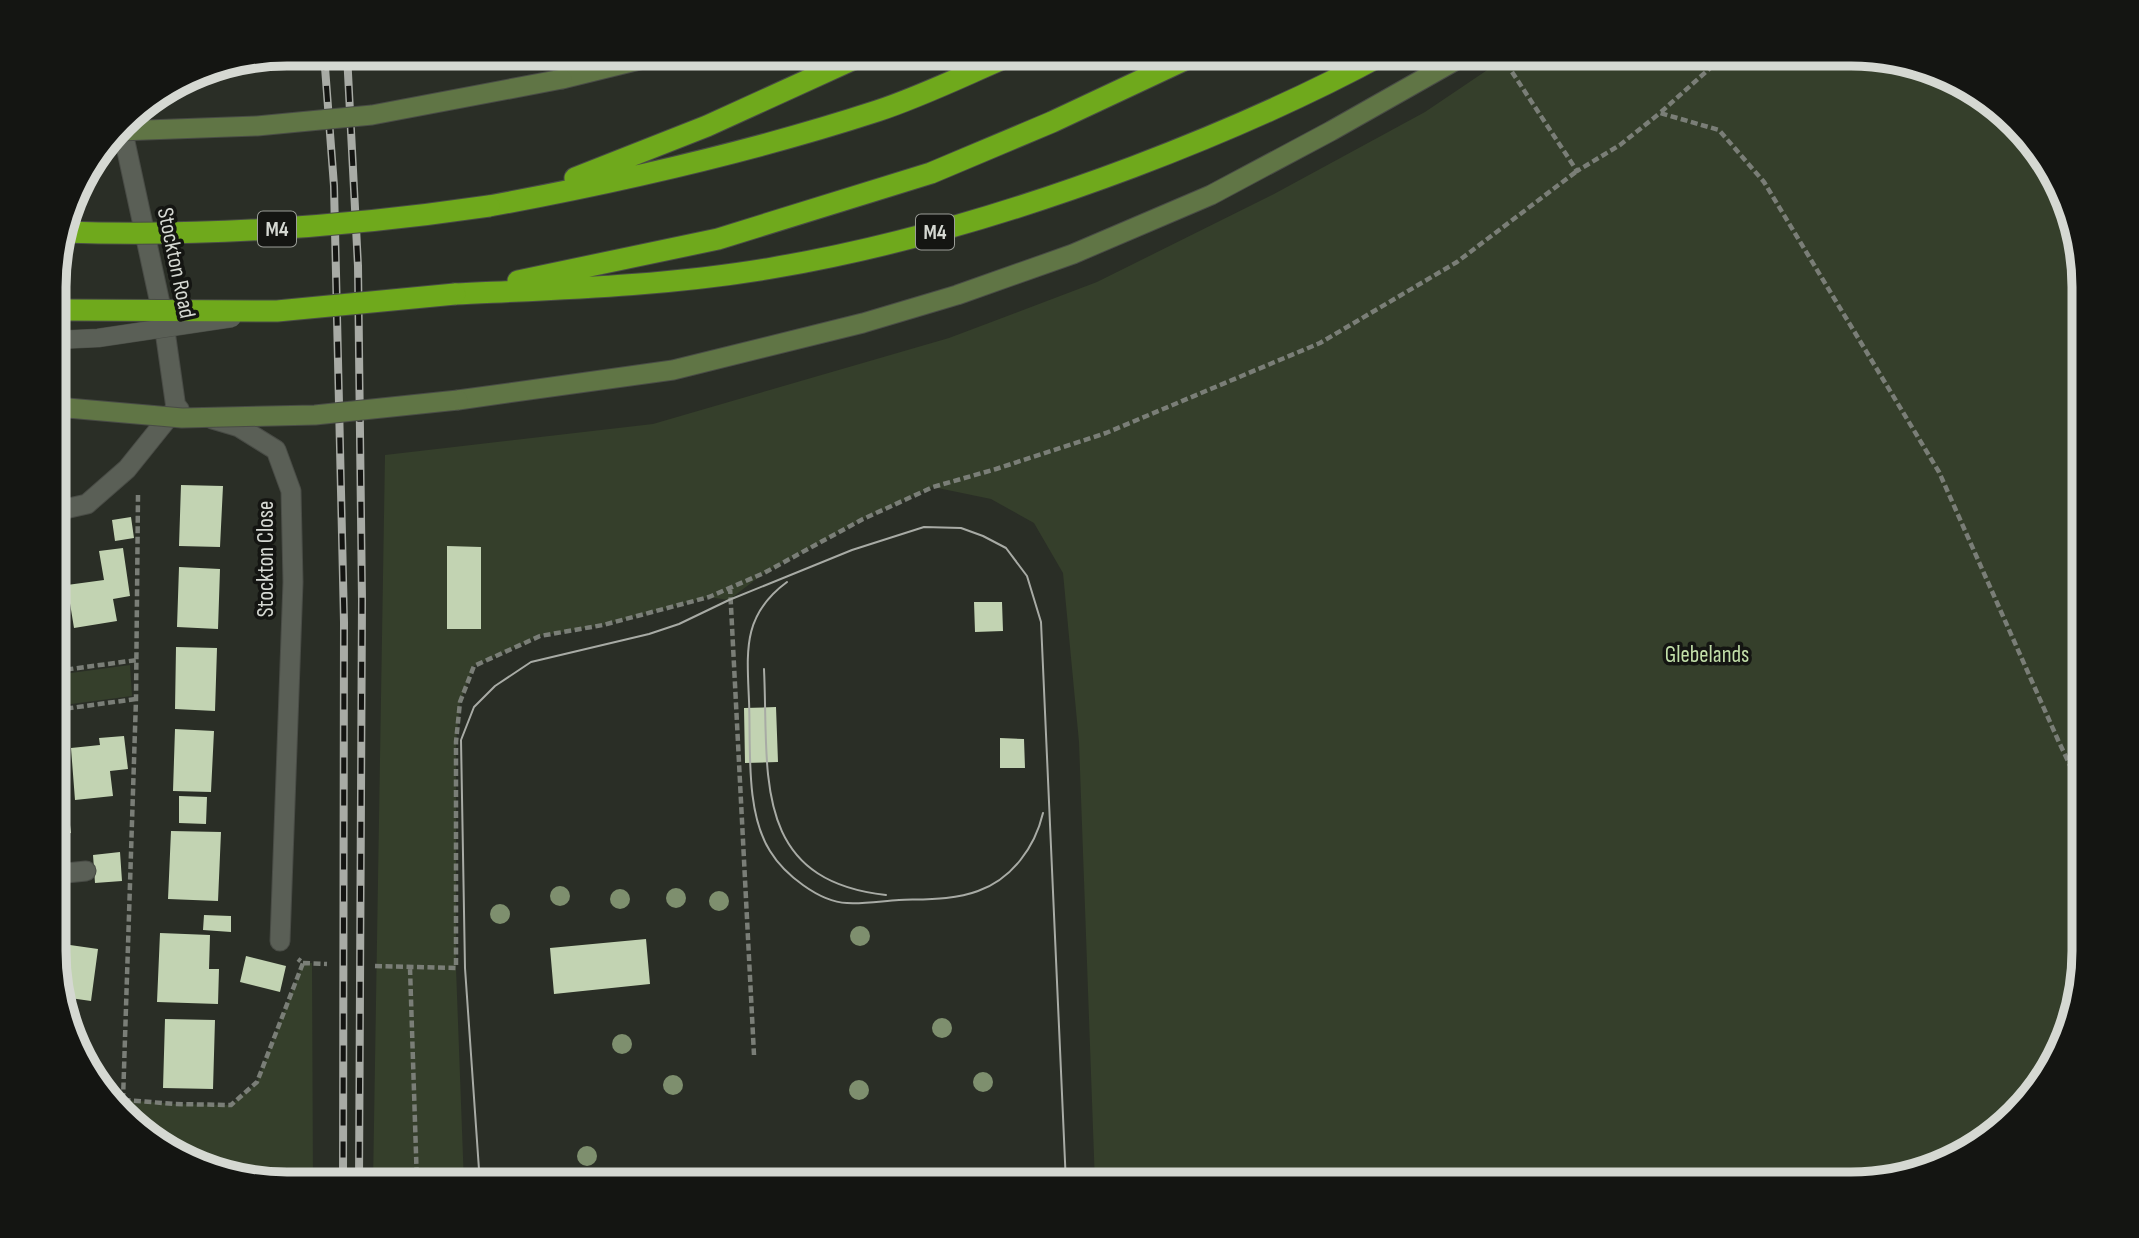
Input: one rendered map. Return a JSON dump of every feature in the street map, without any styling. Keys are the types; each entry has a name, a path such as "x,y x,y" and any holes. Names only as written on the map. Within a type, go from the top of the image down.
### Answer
{"highway":[{"name":"M4","path":"521,200 707,126 839,66"},
{"name":"M4","path":"74,232 242,232 392,220 521,200 738,150 878,111 985,66"},
{"name":"M4","path":"456,294 718,239 931,173 1052,122 1171,66"},
{"name":"M4","path":"66,309 277,311 456,294 618,286 770,268 880,247 968,223 1074,189 1217,135 1326,86 1362,66"}],"main road":[{"path":"134,129 257,126 372,115 562,79 615,66"},
{"path":"66,408 182,418 315,415 458,400 673,370 863,323 957,295 1073,254 1211,194 1331,131 1446,66"}],"street":[{"name":"Stockton Road","path":"123,141 163,317 176,408"},
{"path":"66,509 87,504 127,469 176,408"},
{"name":"Stockton Close","path":"176,408 239,427 276,450 290,491 293,582 280,941"},
{"path":"66,873 86,871"}],"lane":[{"path":"66,340 98,338 277,311"}],"path":[{"path":"375,966 456,968 456,742 460,702 474,666 540,636 603,625 709,597 764,573 863,519 933,487 1106,433 1320,343 1457,262 1577,171 1620,145 1713,66"},
{"path":"1512,72 1577,171"},
{"path":"1660,113 1719,130 1764,182 1939,472 2072,770"},
{"path":"123,1098 136,699 139,498 127,469"},
{"path":"730,586 754,1055"},
{"path":"66,670 137,660"},
{"path":"66,709 136,699"},
{"path":"280,941 303,963 327,964"},
{"path":"125,1100 230,1105 257,1082 303,963"},
{"path":"410,967 417,1172"}],"green space":[{"name":"Glebelands","path":"1493,66 1880,68 1936,83 1986,112 2008,131 2043,177 2065,230 2072,273 2072,965 2065,1008 2056,1035 2027,1085 2008,1107 1974,1134 1949,1149 1923,1160 1866,1171 1095,1171 1079,742 1063,573 1034,523 991,499 933,487 863,519 764,573 729,600 708,597 603,625 540,636 474,666 460,702 456,742 456,968 464,1172 373,1172 385,455 653,424 949,338 1097,282 1274,194 1425,112"},
{"path":"130,665 132,696 66,705 66,674"},
{"path":"303,963 312,963 313,1172 259,1170 203,1155 153,1126 125,1100 231,1105 257,1082"}],"building":[{"path":"181,485 223,486 220,547 179,546"},
{"path":"131,517 134,538 115,541 112,520"},
{"path":"447,546 481,547 481,629 447,629"},
{"path":"123,548 130,596 113,599 117,621 74,628 67,585 104,580 99,551"},
{"path":"179,567 220,569 218,629 177,627"},
{"path":"974,602 1002,602 1003,631 975,632"},
{"path":"176,647 217,648 215,711 175,709"},
{"path":"776,707 778,762 745,763 744,708"},
{"path":"175,729 214,731 211,792 173,791"},
{"path":"124,736 128,769 110,771 113,796 75,800 71,748 100,745 99,738"},
{"path":"1000,738 1024,739 1025,768 1000,768"},
{"path":"179,796 207,797 206,824 179,823"},
{"path":"66,801 71,833 66,834"},
{"path":"171,831 221,832 218,901 168,899"},
{"path":"120,852 122,881 95,883 93,855"},
{"path":"204,915 231,916 231,932 203,930"},
{"path":"160,933 210,935 209,969 219,969 218,1004 157,1002"},
{"path":"646,939 650,984 554,994 550,948"},
{"path":"66,944 98,949 91,1001 72,998"},
{"path":"246,956 286,966 280,992 240,982"},
{"path":"165,1019 215,1020 213,1089 163,1088"}],"tram line":[{"path":"479,1172 465,968 461,740 474,707 495,686 531,662 649,634 679,624 729,600 852,550 924,527 961,528 1006,548 1027,576 1041,622 1065,1172"},
{"path":"787,582 762,607 750,635 748,650 751,778 756,817 770,851 784,869 825,898 847,903 969,894 990,886 1011,870 1028,849 1043,813"},
{"path":"764,669 769,782 776,815 789,844 810,868 842,885 886,895"}],"railway":[{"path":"325,66 334,186 344,622 343,1172"},
{"path":"348,66 358,266 362,600 359,1172"}]}
